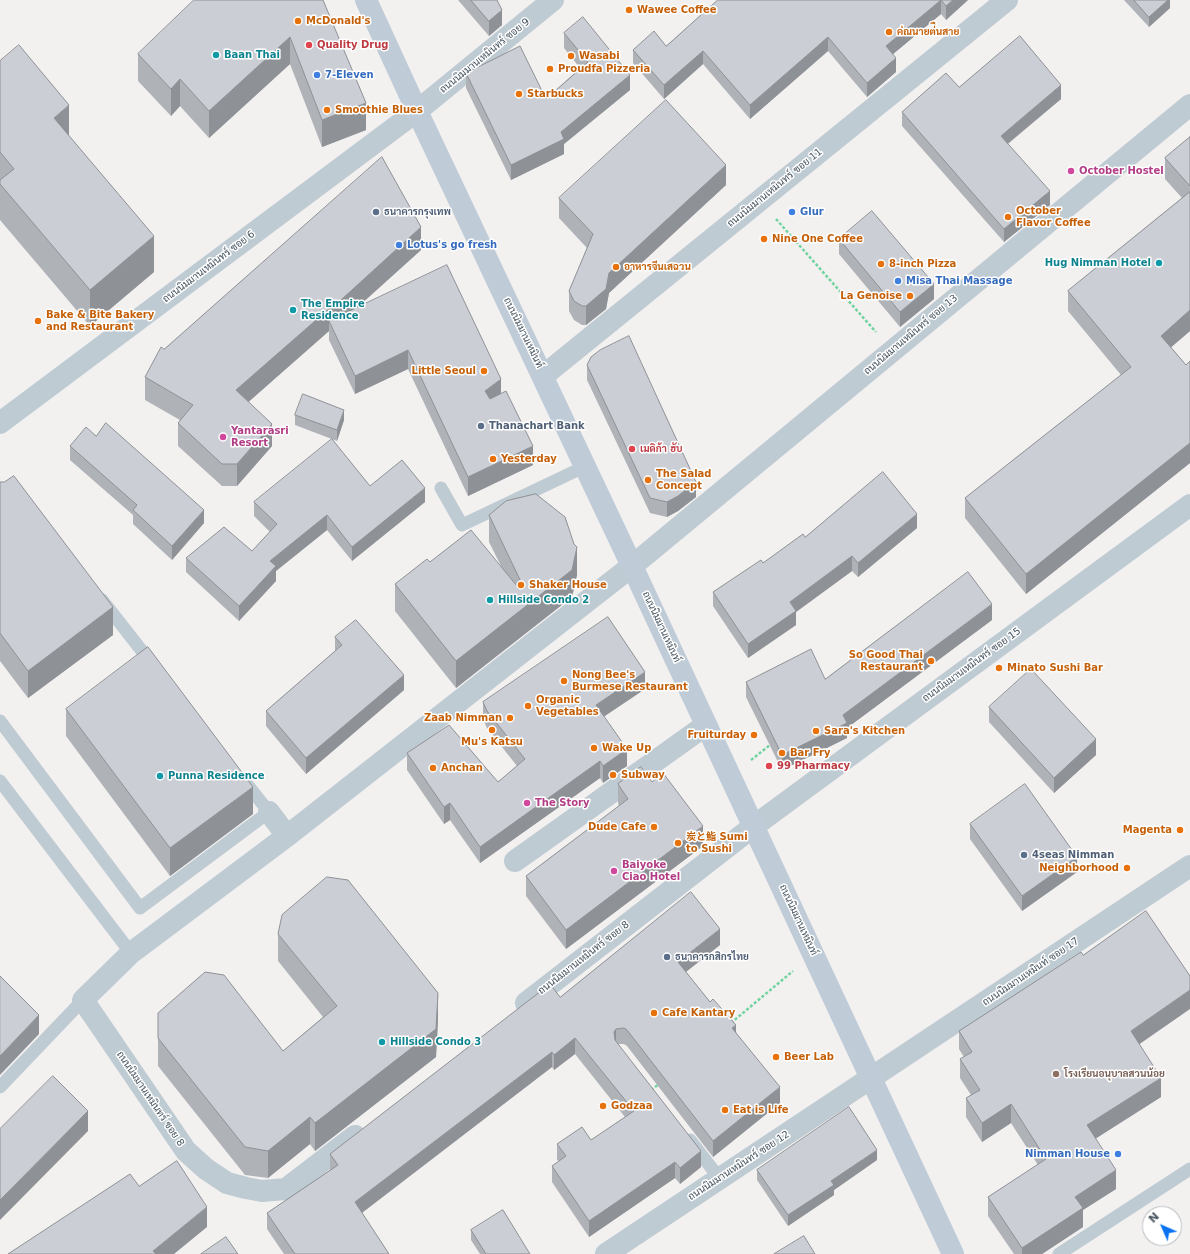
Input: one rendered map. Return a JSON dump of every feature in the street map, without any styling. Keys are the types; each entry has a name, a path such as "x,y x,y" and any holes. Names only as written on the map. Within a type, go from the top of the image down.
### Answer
{"main road":[{"name":"ถนนนิมมานเหมินท์","path":"366,0 417,111 586,466 953,1254"}],"street":[{"name":"ถนนนิมมานเหมินทร์ ซอย 9","path":"417,111 553,0"},
{"name":"ถนนนิมมานเหมินทร์ ซอย 11","path":"543,376 1007,0"},
{"name":"ถนนนิมมานเหมินทร์ ซอย 13","path":"83,1000 131,953 287,836 632,566 1190,104"},
{"name":"ถนนนิมมานเหมินทร์ ซอย 6","path":"0,423 417,111"},
{"name":"ถนนนิมมานเหมินทร์ ซอย 15","path":"754,826 1190,504"},
{"path":"515,861 706,725"},
{"path":"269,812 287,836"},
{"name":"ถนนนิมมานเหมินทร์ ซอย 8","path":"511,1014 754,826"},
{"name":"ถนนนิมมานเหมินท์ ซอย 17","path":"871,1078 1190,866"},
{"name":"ถนนนิมมานเหมินทร์ ซอย 8","path":"83,1000 186,1151 227,1183 262,1191 286,1189 372,1123"},
{"name":"ถนนนิมมานเหมินทร์ ซอย 12","path":"606,1254 871,1078"}],"lane":[{"path":"441,488 462,525 586,466"},
{"path":"96,592 160,674"},
{"path":"0,721 140,908 269,812 234,768"},
{"path":"0,781 131,953"},
{"path":"0,1087 83,1000"},
{"path":"681,1128 720,1179"},
{"path":"1059,1254 1190,1169"}],"path":[{"path":"760,200 892,350"},
{"path":"725,1028 813,954"},
{"path":"651,1090 662,1081"}],"building":[{"path":"194,0 323,0 366,103 322,120 290,37 209,111 180,79 171,89 138,54"},
{"path":"471,0 497,0 502,10 489,21"},
{"path":"718,0 941,0 886,46 896,58 867,83 828,37 750,105 703,51 664,85 633,50 654,31 666,46"},
{"path":"941,0 953,0 946,6"},
{"path":"1134,0 1168,0 1149,17"},
{"path":"583,17 630,75 561,132 564,139 511,165 466,73 520,46 546,99 588,62 564,33"},
{"path":"1020,36 1061,85 1001,136 1050,191 1004,229 902,112 946,73 959,87"},
{"path":"19,45 69,105 54,118 154,236 90,290 0,184 0,180 14,169 0,152 0,61"},
{"path":"666,100 726,165 609,273 606,289 586,306 582,306 574,301 569,291 593,234 559,198"},
{"path":"1190,137 1190,186 1165,158"},
{"path":"382,157 421,227 330,310 331,307 236,390 272,424 237,464 222,464 178,423 193,405 145,377 161,347 164,349"},
{"path":"1190,192 1190,310 1161,336 1186,365 1190,361 1190,443 1026,574 965,498 1131,367 1068,291"},
{"path":"872,211 934,284 900,312 839,239"},
{"path":"447,265 501,379 485,391 490,399 506,391 533,446 468,477 408,350 355,376 329,321"},
{"path":"629,336 696,482 678,496 667,502 650,498 587,365 591,357 600,350"},
{"path":"303,394 344,410 337,430 295,415"},
{"path":"106,423 204,510 172,546 133,510 137,505 70,446 86,427 96,436"},
{"path":"332,439 370,486 402,460 425,488 352,547 327,515 270,561 276,566 239,606 186,558 224,527 252,551 277,524 254,502"},
{"path":"883,472 917,514 858,563 852,556 790,602 796,611 748,644 713,592 761,560 763,563 803,534 805,537"},
{"path":"14,476 113,607 28,671 0,633 0,482 4,482"},
{"name":"Hillside Condo 2","path":"536,494 565,517 574,544 577,547 572,570 456,661 395,584 427,559 430,562 471,530 517,586 522,584 489,515 506,501"},
{"path":"968,572 992,604 843,715 847,723 782,755 746,682 811,649 825,679"},
{"path":"608,617 645,672 596,705 627,749 603,766 600,761 480,847 450,803 444,807 407,753 449,725 498,782 525,759 487,711 483,702"},
{"path":"356,620 404,675 306,758 266,711 342,645 335,637"},
{"name":"Punna Residence","path":"148,647 253,787 170,848 66,709"},
{"path":"1031,669 1096,739 1054,778 989,707"},
{"name":"Baiyoke Ciao Hotel","path":"641,767 652,782 663,773 703,826 566,930 526,876 628,799 618,784"},
{"name":"4seas Nimman","path":"1025,784 1077,857 1022,896 970,824"},
{"name":"Hillside Condo 3","path":"327,877 348,880 438,993 436,1029 315,1123 310,1117 268,1151 245,1147 158,1038 158,1013 205,972 224,975 283,1051 337,1006 278,934 282,915"},
{"path":"691,892 720,929 678,962 710,1002 713,999 736,1025 732,1028 780,1087 713,1141 627,1030 624,1028 616,1029 614,1032 615,1040 701,1151 680,1168 675,1162 589,1221 552,1166 566,1156 557,1144 582,1127 591,1140 634,1111 575,1038 554,1055 552,1052 355,1202 389,1254 295,1254 267,1213 338,1165 330,1154 550,984 560,997"},
{"path":"1146,911 1190,976 1190,990 1131,1031 1161,1078 1087,1125 1116,1170 1075,1197 1083,1208 1022,1248 988,1197 1046,1159 1011,1104 982,1123 966,1098 980,1090 960,1059 972,1052 959,1031 1081,952 1083,955"},
{"path":"0,976 39,1015 0,1056"},
{"path":"53,1076 88,1111 0,1200 0,1129"},
{"path":"849,1107 877,1150 831,1181 834,1185 788,1215 757,1170"},
{"path":"177,1161 207,1207 153,1251 156,1254 8,1254 130,1174 139,1186"},
{"path":"503,1210 530,1254 486,1254 471,1230"},
{"path":"804,1236 815,1254 774,1254"},
{"path":"226,1237 238,1254 201,1254"}],"place":[{"name":"Wawee Coffee","path":"629,10"},
{"name":"McDonald's","path":"298,21"},
{"name":"ค่ณนายต่ืนสาย","path":"889,32"},
{"name":"Quality Drug","path":"309,45"},
{"name":"Baan Thai","path":"216,55"},
{"name":"Wasabi","path":"571,56"},
{"name":"Proudfa Pizzeria","path":"550,69"},
{"name":"7-Eleven","path":"317,75"},
{"name":"Starbucks","path":"519,94"},
{"name":"Smoothie Blues","path":"327,110"},
{"name":"October Hostel","path":"1071,171"},
{"name":"ธนาคารกรุงเทพ","path":"376,212"},
{"name":"Glur","path":"792,212"},
{"name":"October Flavor Coffee","path":"1008,217"},
{"name":"Nine One Coffee","path":"764,239"},
{"name":"Lotus's go fresh","path":"399,245"},
{"name":"Hug Nimman Hotel","path":"1159,263"},
{"name":"8-inch Pizza","path":"881,264"},
{"name":"อาหารจีนเสฉวน","path":"616,267"},
{"name":"Misa Thai Massage","path":"898,281"},
{"name":"La Genoise","path":"910,296"},
{"name":"The Empire Residence","path":"293,310"},
{"name":"Bake & Bite Bakery and Restaurant","path":"38,321"},
{"name":"Little Seoul","path":"484,371"},
{"name":"Thanachart Bank","path":"481,426"},
{"name":"Yantarasri Resort","path":"223,437"},
{"name":"เมดิก้า ฮับ","path":"632,449"},
{"name":"Yesterday","path":"493,459"},
{"name":"The Salad Concept","path":"648,480"},
{"name":"Shaker House","path":"521,585"},
{"name":"Hillside Condo 2","path":"490,600"},
{"name":"So Good Thai Restaurant","path":"931,661"},
{"name":"Minato Sushi Bar","path":"999,668"},
{"name":"Nong Bee's Burmese Restaurant","path":"564,681"},
{"name":"Organic Vegetables","path":"528,706"},
{"name":"Zaab Nimman","path":"510,718"},
{"name":"Mu's Katsu","path":"492,730"},
{"name":"Sara's Kitchen","path":"816,731"},
{"name":"Fruiturday","path":"754,735"},
{"name":"Wake Up","path":"594,748"},
{"name":"Bar Fry","path":"782,753"},
{"name":"99 Pharmacy","path":"769,766"},
{"name":"Anchan","path":"433,768"},
{"name":"Subway","path":"613,775"},
{"name":"Punna Residence","path":"160,776"},
{"name":"The Story","path":"527,803"},
{"name":"Dude Cafe","path":"654,827"},
{"name":"Magenta","path":"1180,830"},
{"name":"炭と鮨 Sumi to Sushi","path":"678,843"},
{"name":"4seas Nimman","path":"1024,855"},
{"name":"Neighborhood","path":"1127,868"},
{"name":"Baiyoke Ciao Hotel","path":"614,871"},
{"name":"ธนาคารกสิกรไทย","path":"667,957"},
{"name":"Cafe Kantary","path":"654,1013"},
{"name":"Hillside Condo 3","path":"382,1042"},
{"name":"Beer Lab","path":"776,1057"},
{"name":"โรงเรียนอนุบาลสวนน้อย","path":"1056,1074"},
{"name":"Godzaa","path":"603,1106"},
{"name":"Eat is Life","path":"725,1110"},
{"name":"Nimman House","path":"1118,1154"}]}
